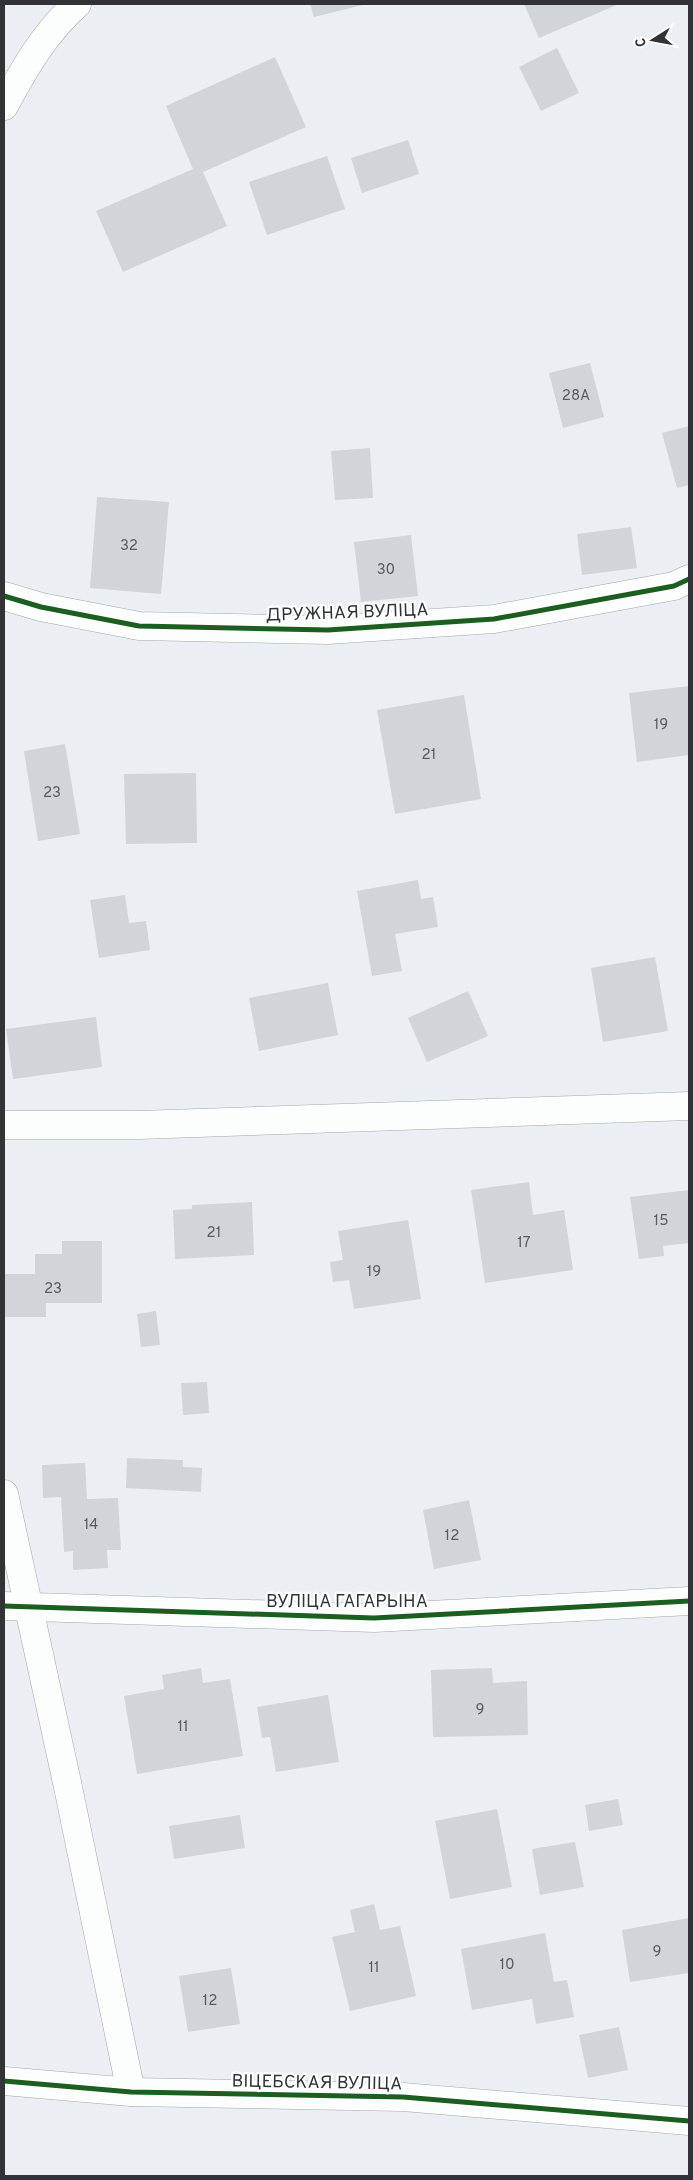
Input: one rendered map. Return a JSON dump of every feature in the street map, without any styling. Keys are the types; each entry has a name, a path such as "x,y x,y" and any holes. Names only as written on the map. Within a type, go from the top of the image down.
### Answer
{"street":[{"path":"4,106 29,61 64,15 76,4"},
{"name":"ДРУЖНАЯ ВУЛІЦА","path":"4,596 41,607 139,626 328,630 494,619 674,586 689,579"},
{"path":"4,1125 139,1125 689,1106"},
{"path":"4,1494 16,1607 131,2092"},
{"name":"ВУЛІЦА ГАГАРЫНА","path":"16,1607 374,1618 689,1601"},
{"name":"ВІЦЕБСКАЯ ВУЛІЦА","path":"4,2081 131,2092 403,2097 689,2121"}],"building":[{"path":"310,4 367,4 314,17"},
{"path":"524,4 619,4 539,38"},
{"path":"557,48 579,93 541,111 519,67"},
{"path":"275,57 306,127 203,172 227,226 123,272 96,211 193,169 166,106"},
{"path":"408,140 419,174 362,193 351,158"},
{"path":"327,156 345,209 267,235 249,182"},
{"path":"590,363 604,417 563,428 549,373"},
{"path":"689,426 689,485 677,488 662,433"},
{"path":"370,448 373,498 335,500 331,451"},
{"path":"97,497 169,502 161,594 90,588"},
{"path":"631,527 637,568 582,575 577,534"},
{"path":"411,535 418,596 361,602 354,542"},
{"path":"689,686 689,755 637,762 629,693"},
{"path":"464,695 481,799 395,814 377,710"},
{"path":"65,744 80,834 38,841 24,751"},
{"path":"196,773 197,843 126,844 124,774"},
{"path":"418,880 421,899 433,897 438,927 395,934 402,971 372,976 357,891"},
{"path":"125,895 129,923 146,921 150,950 99,958 90,900"},
{"path":"655,957 668,1031 603,1042 591,968"},
{"path":"328,983 338,1035 259,1051 249,998"},
{"path":"468,991 488,1036 427,1062 408,1018"},
{"path":"96,1017 102,1067 13,1079 6,1029"},
{"path":"529,1182 533,1215 564,1210 573,1270 485,1283 471,1190"},
{"path":"689,1190 689,1243 663,1246 664,1256 639,1259 630,1197"},
{"path":"252,1202 254,1255 175,1259 173,1210 192,1209 192,1205"},
{"path":"408,1220 421,1299 354,1309 349,1280 333,1282 330,1262 343,1260 338,1231"},
{"path":"62,1241 102,1241 102,1303 46,1303 46,1317 4,1317 4,1274 35,1274 35,1254 62,1254"},
{"path":"156,1311 160,1345 141,1347 137,1314"},
{"path":"207,1382 209,1413 183,1415 181,1383"},
{"path":"127,1458 183,1460 183,1467 202,1468 201,1492 126,1488"},
{"path":"85,1463 87,1499 118,1498 121,1550 107,1550 108,1568 73,1570 73,1551 64,1552 61,1497 43,1498 42,1465"},
{"path":"469,1500 481,1560 434,1569 423,1510"},
{"path":"201,1668 203,1683 230,1679 243,1756 137,1774 124,1696 164,1689 162,1675"},
{"path":"492,1668 493,1683 527,1681 528,1735 433,1737 431,1670"},
{"path":"328,1695 339,1762 276,1772 270,1737 262,1738 257,1707"},
{"path":"618,1799 623,1825 589,1831 585,1805"},
{"path":"497,1809 512,1887 450,1899 435,1821"},
{"path":"240,1815 245,1848 174,1859 169,1826"},
{"path":"575,1842 584,1887 540,1895 532,1849"},
{"path":"374,1904 380,1930 400,1926 416,1996 350,2011 332,1937 355,1932 350,1910"},
{"path":"689,1918 689,1973 630,1982 622,1930"},
{"path":"545,1933 554,1982 567,1980 574,2017 536,2024 532,1999 472,2010 461,1949"},
{"path":"231,1968 240,2024 188,2032 179,1976"},
{"path":"619,2027 628,2070 588,2078 579,2035"}],"cycle path":[{"path":"4,596 41,607 139,626 328,630 494,619 674,586 689,579"},
{"path":"4,1606 374,1618 689,1601"},
{"path":"4,2081 131,2092 403,2097 689,2121"}]}
